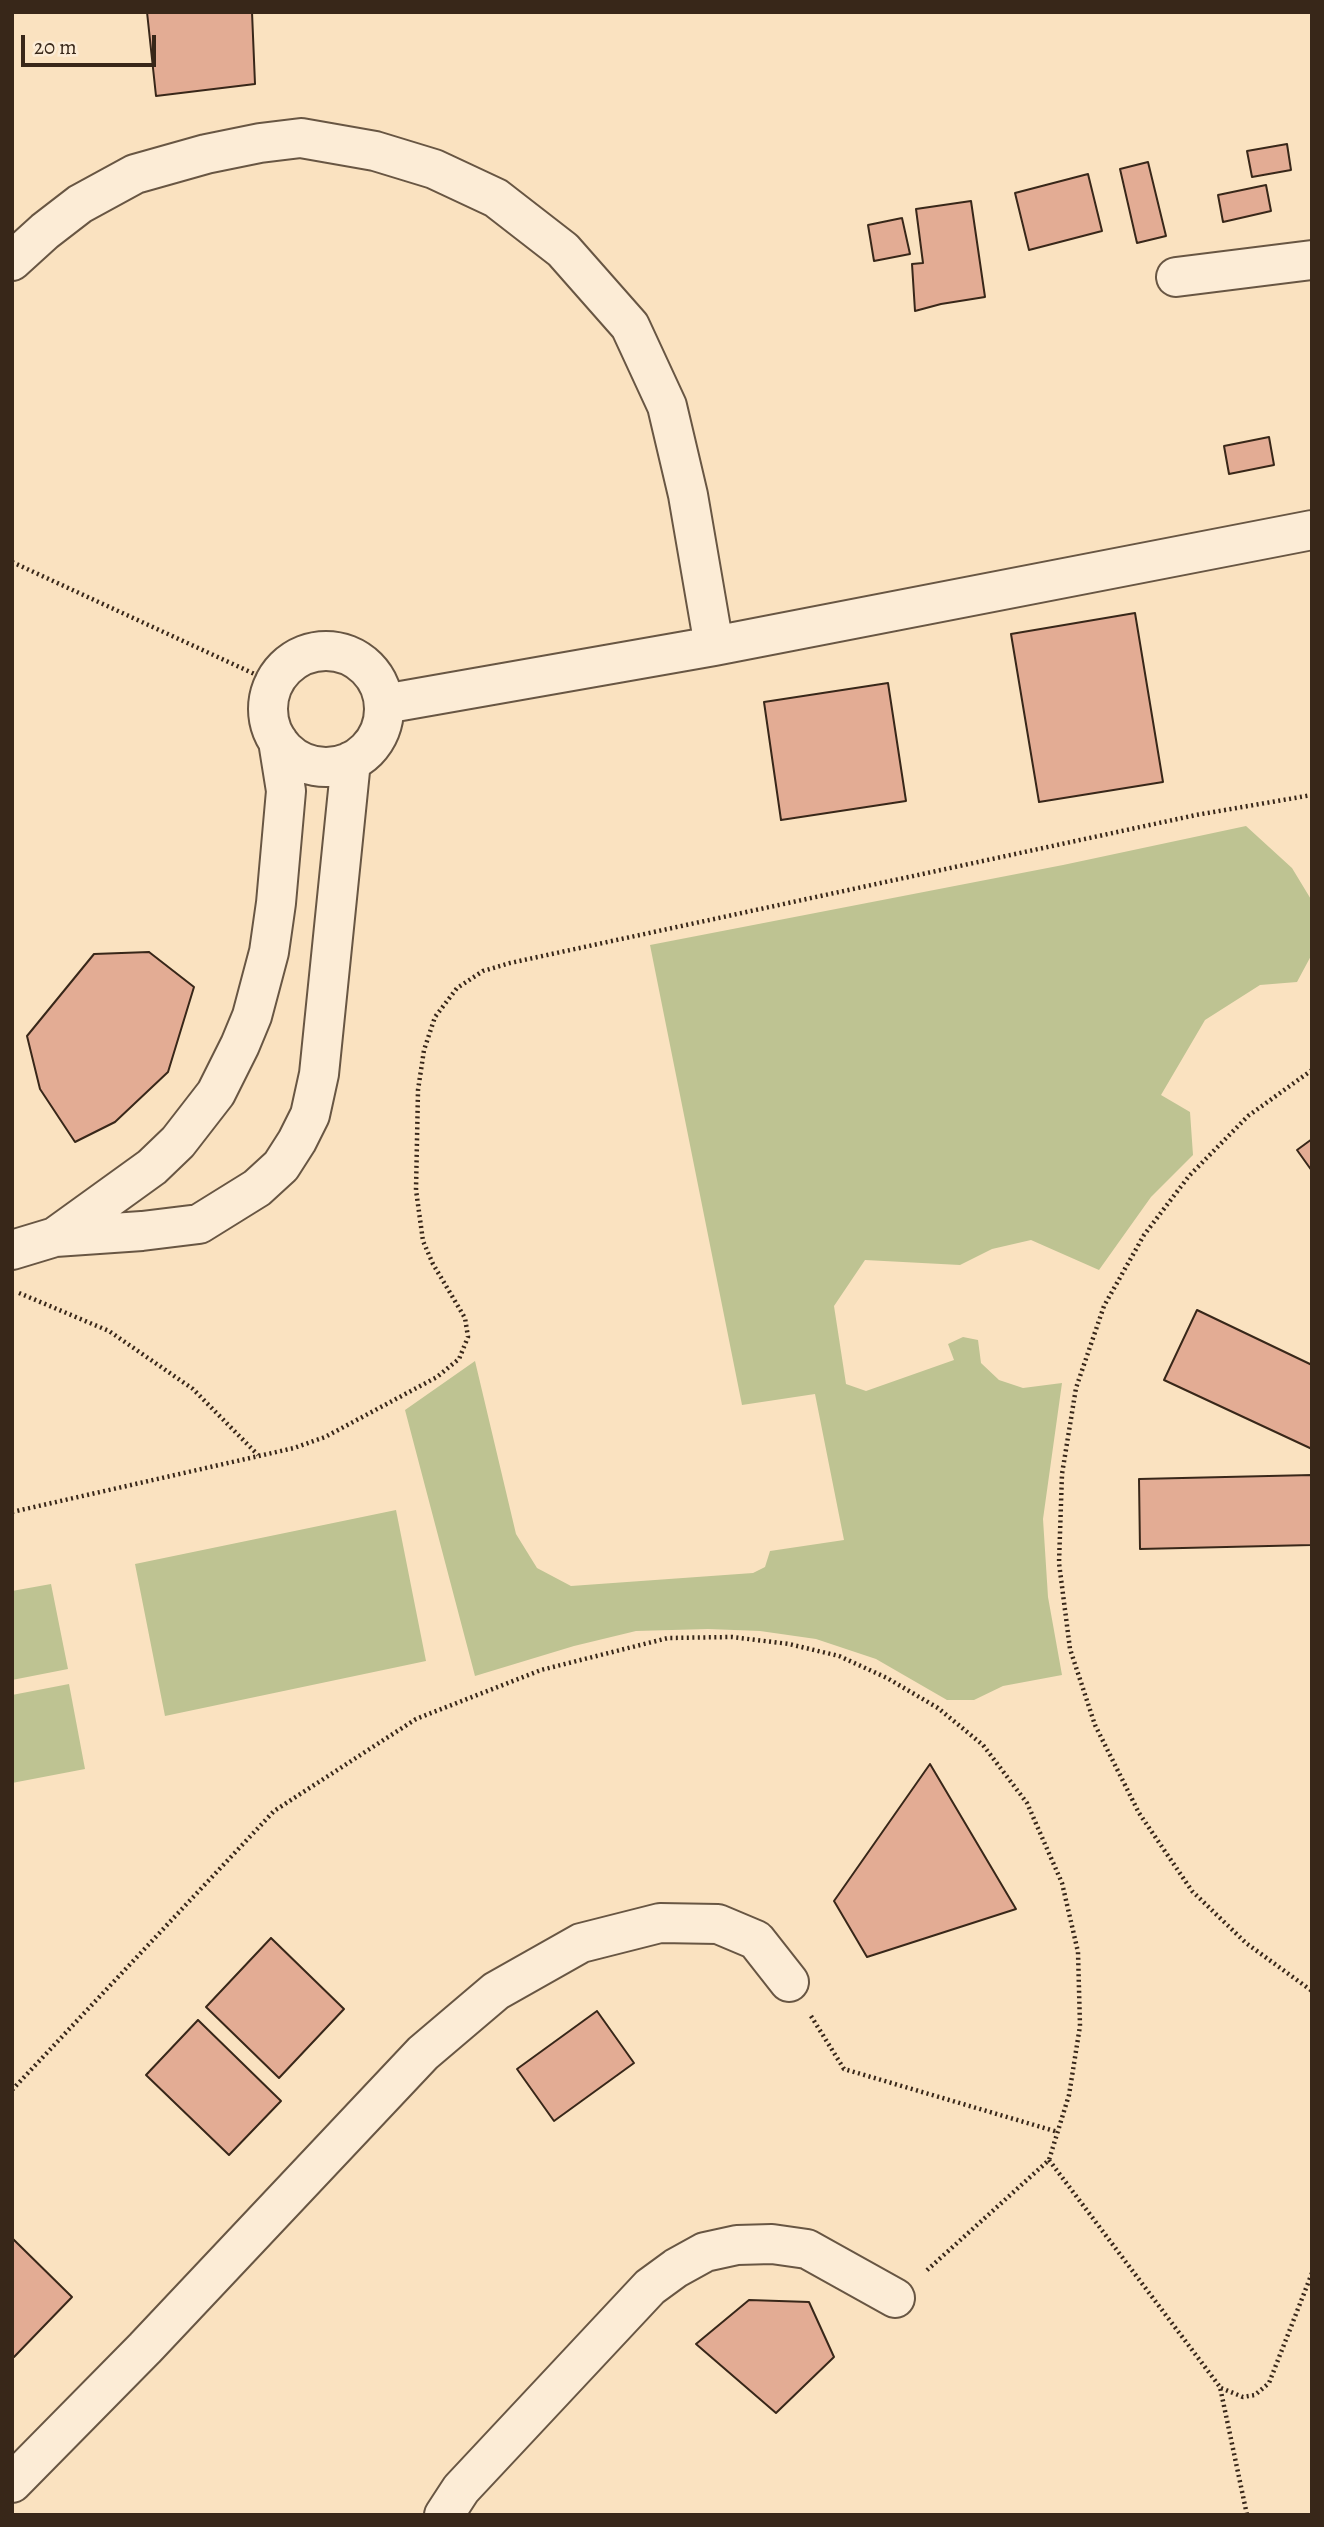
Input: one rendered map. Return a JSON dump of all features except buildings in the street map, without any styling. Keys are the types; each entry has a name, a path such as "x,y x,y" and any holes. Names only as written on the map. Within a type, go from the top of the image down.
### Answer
{"street":[{"path":"12,261 80,204 135,174 206,154 260,143 301,138 375,151 434,169 496,198 562,250 630,326 667,406 688,495 714,646"},
{"path":"1176,277 1312,260"},
{"path":"384,704 714,646 1312,530"},
{"path":"318,651 337,651 355,658 369,670 380,686 384,704 383,722 376,738 365,752 351,761 335,766 302,762 289,754 271,727 268,712 274,683 285,667 300,657 318,651"},
{"path":"55,1237 152,1167 178,1142 216,1093 240,1045 252,1016 269,951 276,903 286,791 278,741"},
{"path":"12,1250 55,1237 199,1224 257,1188 281,1166 310,1115 318,1074 351,761"},
{"path":"12,2483 145,2348 423,2053 496,1991 581,1943 660,1923 718,1924 756,1940 789,1982"},
{"path":"444,2515 461,2489 650,2287 705,2252 772,2244 807,2249 895,2298"}],"path":[{"path":"12,562 274,683"},
{"path":"12,1513 294,1448 325,1437 437,1377 459,1359 468,1336 465,1318 433,1264 423,1241 416,1191 418,1090 424,1050 435,1017 457,988 483,971 1196,815 1312,796"},
{"path":"1312,1070 1248,1116 1188,1175 1144,1235 1104,1307 1076,1388 1062,1474 1059,1563 1070,1648 1095,1725 1139,1813 1192,1891 1247,1943 1312,1991"},
{"path":"12,1291 34,1297 109,1331 193,1389 258,1455"},
{"path":"12,2090 274,1811 416,1719 541,1670 668,1638 732,1637 789,1644 839,1656 887,1678 938,1708 983,1745 1027,1803 1062,1883 1078,1952 1080,2026 1069,2095 1049,2160 895,2298"},
{"path":"789,1982 844,2070 1058,2132"},
{"path":"1049,2160 1220,2387 1247,2515"},
{"path":"1220,2387 1243,2397 1255,2395 1269,2383 1312,2273"}],"green space":[{"path":"1246,826 1292,868 1312,901 1312,954 1297,982 1260,985 1205,1020 1161,1095 1190,1112 1193,1155 1151,1197 1099,1270 1031,1240 992,1249 960,1265 865,1260 834,1306 846,1384 866,1391 954,1360 948,1344 963,1337 978,1340 981,1363 999,1380 1023,1388 1062,1383 1043,1519 1048,1597 1062,1675 1003,1686 974,1700 947,1700 876,1659 816,1639 760,1631 708,1629 636,1631 574,1646 475,1676 405,1410 475,1361 516,1534 537,1568 571,1586 753,1573 765,1567 770,1551 844,1540 815,1394 742,1405 650,945 1063,865"},
{"path":"396,1510 426,1661 165,1716 135,1564"},
{"path":"51,1584 68,1669 12,1680 12,1591"},
{"path":"69,1684 85,1769 12,1783 12,1695"}]}
